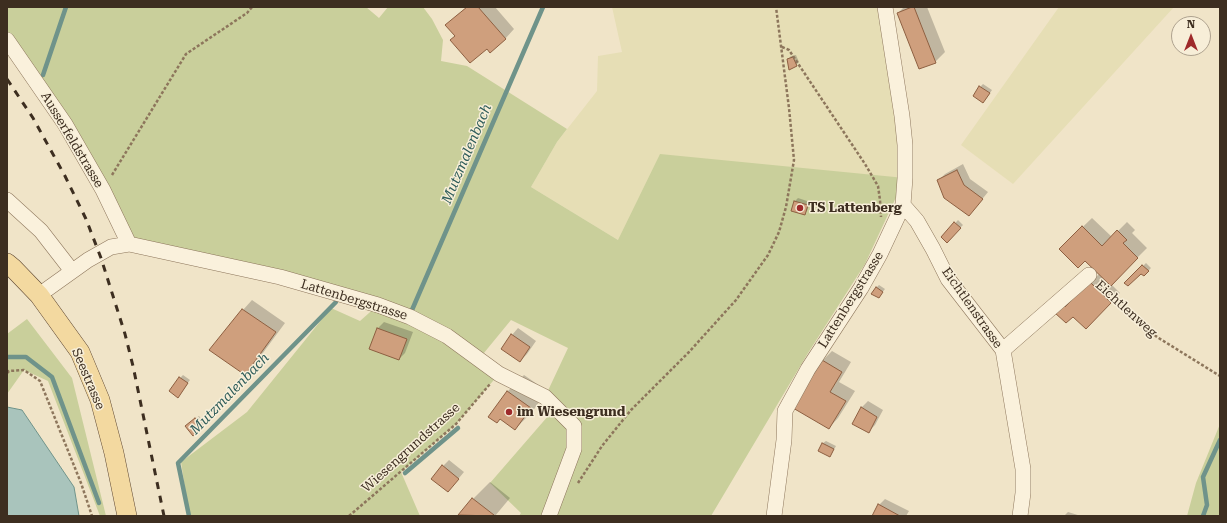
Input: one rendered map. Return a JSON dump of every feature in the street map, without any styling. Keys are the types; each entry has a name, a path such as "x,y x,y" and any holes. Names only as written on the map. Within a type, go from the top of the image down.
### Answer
{"main road":[{"name":"Seestrasse","path":"7,263 39,295 80,352 100,400 114,454 127,516"}],"street":[{"name":"Lattenbergstrasse","path":"774,516 784,440 785,411 808,369 861,288 880,254 903,205 905,146 902,116 885,7"},
{"name":"Ausserfeldstrasse","path":"7,40 65,124 103,190 129,244"},
{"path":"7,200 41,231 72,271"},
{"name":"Eichtlenstrasse","path":"903,205 917,221 948,279 1003,350 1023,469 1024,493 1020,516"},
{"name":"Lattenbergstrasse","path":"129,244 280,277 378,305 410,316 447,336 499,374 545,397 574,426 574,449 549,516"},
{"path":"39,295 72,271 111,248 129,244"},
{"name":"Eichtlenweg","path":"1003,350 1089,275"}],"path":[{"path":"103,190 186,54 247,13 252,7"},
{"path":"576,487 602,446 631,410 689,352 736,300 768,255 776,238 786,207 794,160 782,47 776,7"},
{"path":"782,47 789,50 878,186 881,221 884,229 889,234"},
{"name":"Eichtlenweg","path":"1089,275 1118,305 1157,337 1220,376"},
{"path":"7,373 9,371 24,370 40,381 81,483 92,516"},
{"name":"Wiesengrundstrasse","path":"349,516 456,424 499,374"}],"shaded area":[{"path":"612,7 885,7 905,178 618,240 531,187 557,142 597,91 598,56 622,52"},
{"path":"1059,7 1174,7 1013,184 961,145"}],"green space":[{"path":"7,7 366,7 379,18 388,7 423,7 432,19 443,40 441,61 467,66 567,129 557,142 531,187 618,240 660,154 905,178 865,264 808,353 711,516 519,516 521,513 490,483 555,408 545,397 568,348 511,320 479,359 499,374 456,424 401,472 420,516 189,516 181,462 247,412 331,308 360,321 378,305 129,244 7,40"},
{"path":"27,319 72,378 106,516 100,516 48,381 24,370 7,394 7,334"},
{"path":"1220,424 1220,516 1187,516 1196,483"}],"water":[{"path":"7,407 22,410 74,487 79,516 7,516"}],"building":[{"path":"467,7 478,7 506,39 490,53 487,49 470,63 450,40 455,36 445,25"},
{"path":"914,7 936,63 919,69 897,13"},
{"path":"793,57 797,66 789,70 787,59"},
{"path":"979,86 990,93 983,103 973,96"},
{"path":"957,170 964,185 983,199 969,216 944,198 937,180"},
{"name":"TS Lattenberg","path":"794,201 808,205 805,215 791,211"},
{"path":"954,222 961,228 947,243 941,237"},
{"path":"1082,226 1102,246 1117,230 1127,240 1123,243 1138,258 1111,286 1085,261 1078,268 1059,249"},
{"path":"1142,265 1149,271 1144,276 1141,274 1128,286 1124,283"},
{"path":"1090,282 1111,303 1086,329 1073,317 1066,323 1055,313 1063,305 1065,307"},
{"path":"876,287 883,292 879,298 871,294"},
{"path":"242,309 276,332 245,375 209,350"},
{"path":"377,328 407,339 399,360 369,349"},
{"path":"511,334 530,347 520,362 501,349"},
{"path":"822,360 842,372 830,392 846,401 829,429 793,408"},
{"path":"179,377 188,383 178,398 169,391"},
{"name":"im Wiesengrund","path":"507,391 531,408 515,430 500,419 497,423 488,417"},
{"path":"861,407 877,417 869,433 852,424"},
{"path":"195,418 203,428 193,436 185,426"},
{"path":"822,443 834,449 830,457 818,451"},
{"path":"442,465 459,479 448,492 431,479"},
{"path":"472,498 494,515 458,515"},
{"path":"878,504 900,516 872,516"}],"waterway":[{"path":"43,75 66,7"},
{"name":"Mutzmalenbach","path":"412,310 543,7"},
{"name":"Mutzmalenbach","path":"189,516 178,463 336,302"},
{"path":"7,357 26,357 52,377 99,503"},
{"path":"405,473 458,428"},
{"path":"1203,516 1207,505 1203,477 1220,440"}],"railway":[{"path":"7,79 33,118 65,176 86,219 101,258 125,334 133,366 164,516"}],"place":[{"name":"TS Lattenberg","path":"800,208"},
{"name":"im Wiesengrund","path":"509,412"}]}
